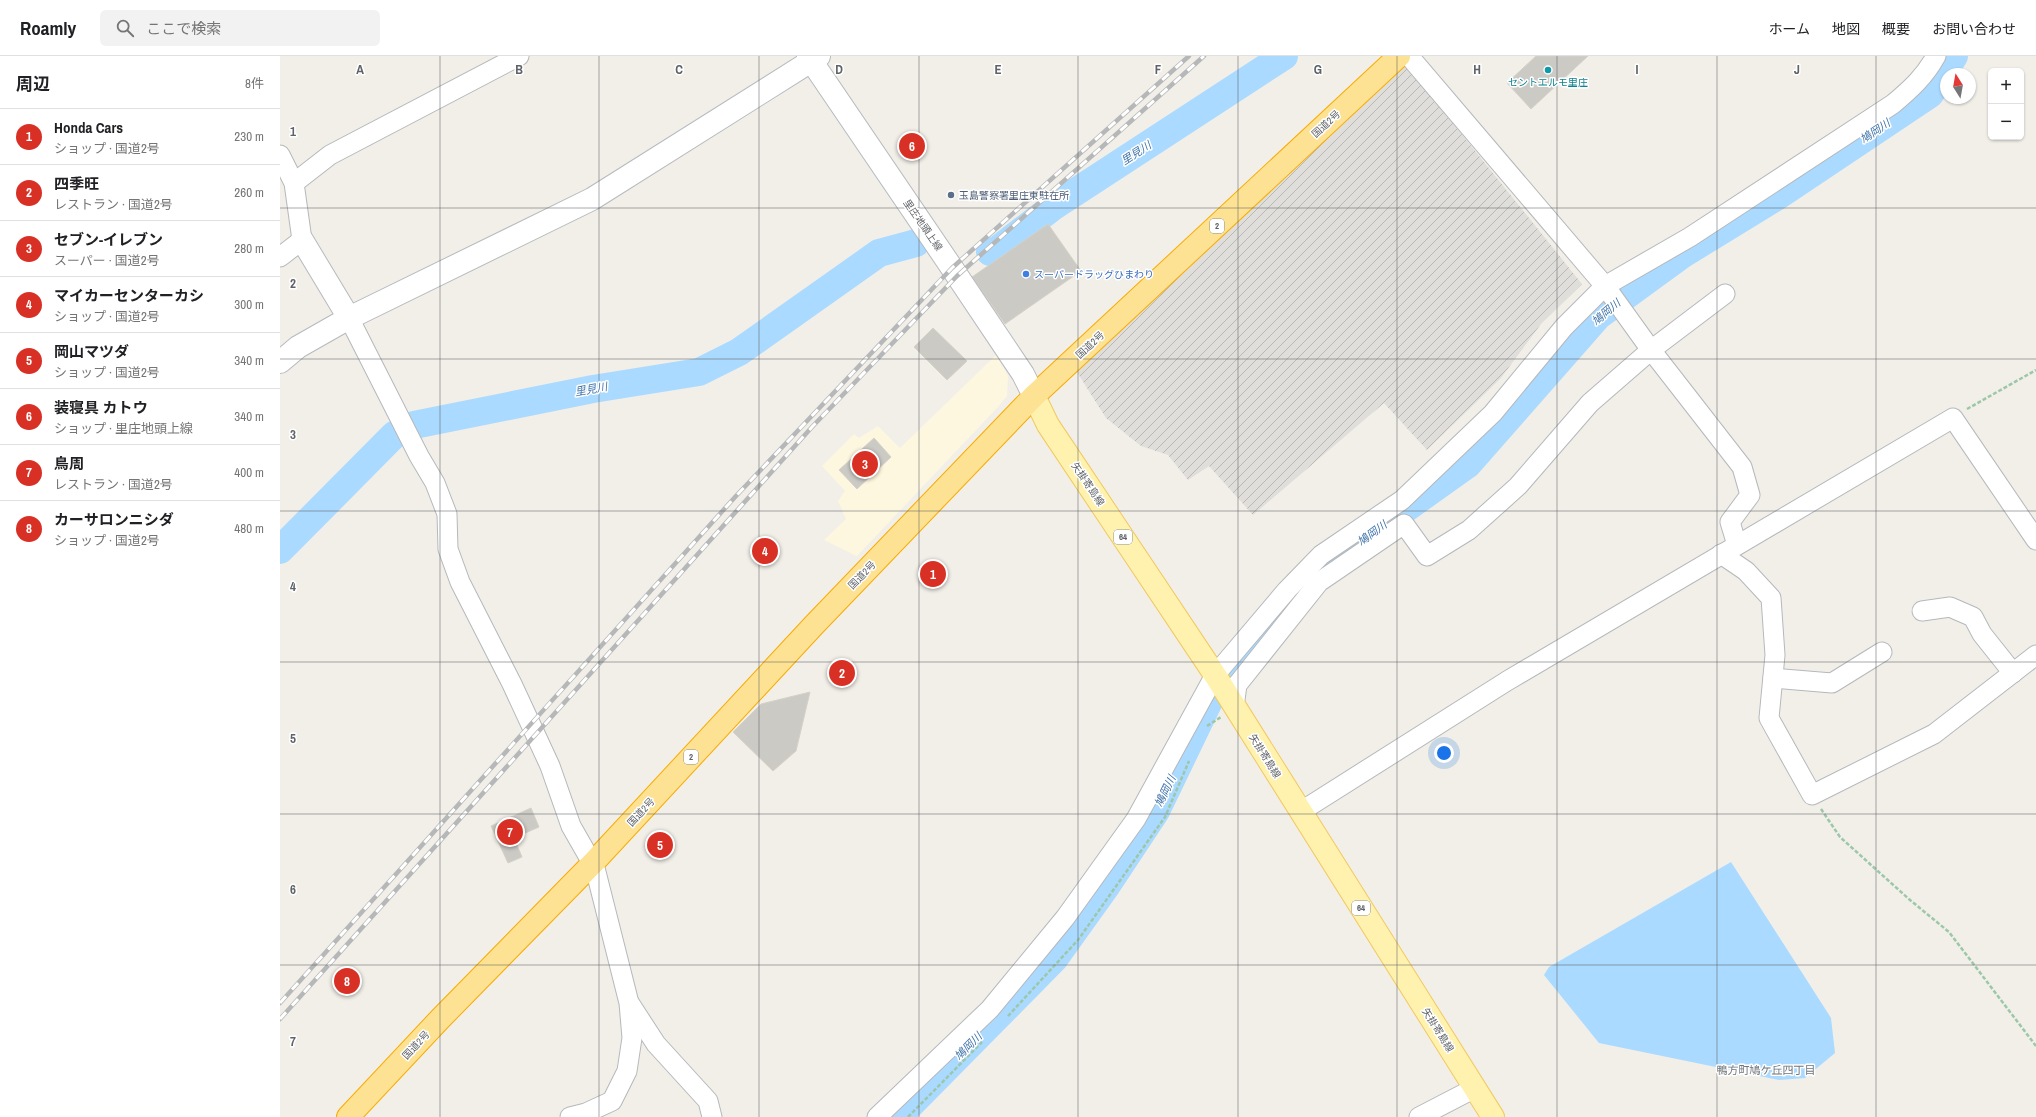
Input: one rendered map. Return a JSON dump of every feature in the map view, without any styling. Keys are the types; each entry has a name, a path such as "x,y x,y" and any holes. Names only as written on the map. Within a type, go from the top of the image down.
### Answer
{"highway":[{"name":"国道2号","path":"348,1117 440,1019 593,863 814,625 1034,396 1399,56"}],"main road":[{"name":"矢掛寄島線","path":"1034,396 1048,425 1215,676 1493,1117"}],"street":[{"path":"294,182 330,155 519,56"},
{"path":"1409,56 1605,286 1651,350 1742,467 1750,495 1730,522 1729,549 1746,571 1771,598 1775,655 1769,718 1812,795 1934,734 2036,655"},
{"path":"877,1117 990,1009 1066,918 1136,819 1215,676 1287,590 1321,555 1402,500 1493,413 1564,328 1605,286 1690,237 1893,104 1912,88 1927,72 1936,56"},
{"path":"280,362 298,347 349,318 592,199 813,58"},
{"name":"里庄地頭上線","path":"813,58 1022,374 1034,396"},
{"path":"280,155 294,182 302,240 349,318 420,456 435,482 446,514 448,549 460,582 512,684 550,766 571,826 593,863 629,1003 632,1038 627,1071 612,1101 586,1113 570,1117"},
{"path":"280,257 302,240"},
{"path":"1232,703 1237,685 1319,582 1404,524 1427,556 1469,530 1518,486 1590,403 1651,350 1725,294"},
{"path":"1300,812 1507,681 1953,418 2036,540"},
{"path":"1922,611 1950,607 1974,617 1982,634 2013,673"},
{"path":"1773,678 1832,683 1882,652"},
{"path":"629,1003 656,1044 708,1101 712,1117"},
{"path":"1419,1117 1474,1088"}],"path":[{"path":"1953,418 2036,370"},
{"path":"1812,795 1840,837 1948,932 2036,1046"}],"shaded area":[{"path":"1406,65 1582,284 1541,324 1501,378 1427,450 1384,403 1253,515 1209,466 1188,480 1168,455 1141,446 1106,418 1075,369"},
{"path":"996,355 1008,376 1007,396 997,408 857,556 824,540 846,519 838,501 845,491 822,466 854,434 859,438 878,426 900,448"}],"water":[{"path":"1731,862 1831,1018 1835,1053 1805,1078 1779,1080 1599,1043 1544,975 1549,967"}],"building":[{"name":"セントエルモ里庄","path":"1536,56 1588,56 1531,109 1507,83"},
{"name":"スーパードラッグひまわり","path":"1048,224 1081,271 1005,324 972,277"},
{"path":"933,328 967,361 947,380 914,347"},
{"path":"874,438 891,457 857,489 839,470"},
{"path":"810,692 796,751 773,771 733,732 761,704"},
{"path":"531,808 539,827 514,838 522,857 508,863 491,826"}],"waterway":[{"name":"里見川","path":"990,252 997,250 1054,206 1284,56"},
{"name":"鳩岡川","path":"898,1117 1054,959 1107,885 1156,811 1210,699 1317,572 1468,464 1598,316 1683,254 1776,197 1930,94 1954,56"},
{"name":"里見川","path":"280,550 394,435 414,425 593,389 699,372 739,352 879,253 916,243"}],"railway":[{"path":"280,1003 736,496 952,268 1189,56"},
{"path":"280,1019 812,427 957,276 1204,56"}],"place":[{"name":"セントエルモ里庄","path":"1548,70"},
{"name":"装寝具 カトウ","path":"912,146"},
{"name":"玉島警察署里庄東駐在所","path":"951,195"},
{"name":"スーパードラッグひまわり","path":"1026,274"},
{"name":"セブン-イレブン","path":"865,464"},
{"name":"マイカーセンターカシ","path":"765,551"},
{"name":"Honda Cars","path":"933,574"},
{"name":"四季旺","path":"842,673"},
{"name":"鳥周","path":"510,832"},
{"name":"岡山マツダ","path":"660,845"},
{"name":"カーサロンニシダ","path":"347,981"}],"district":[{"name":"鴨方町鳩ケ丘四丁目","path":"1766,1070"}]}
